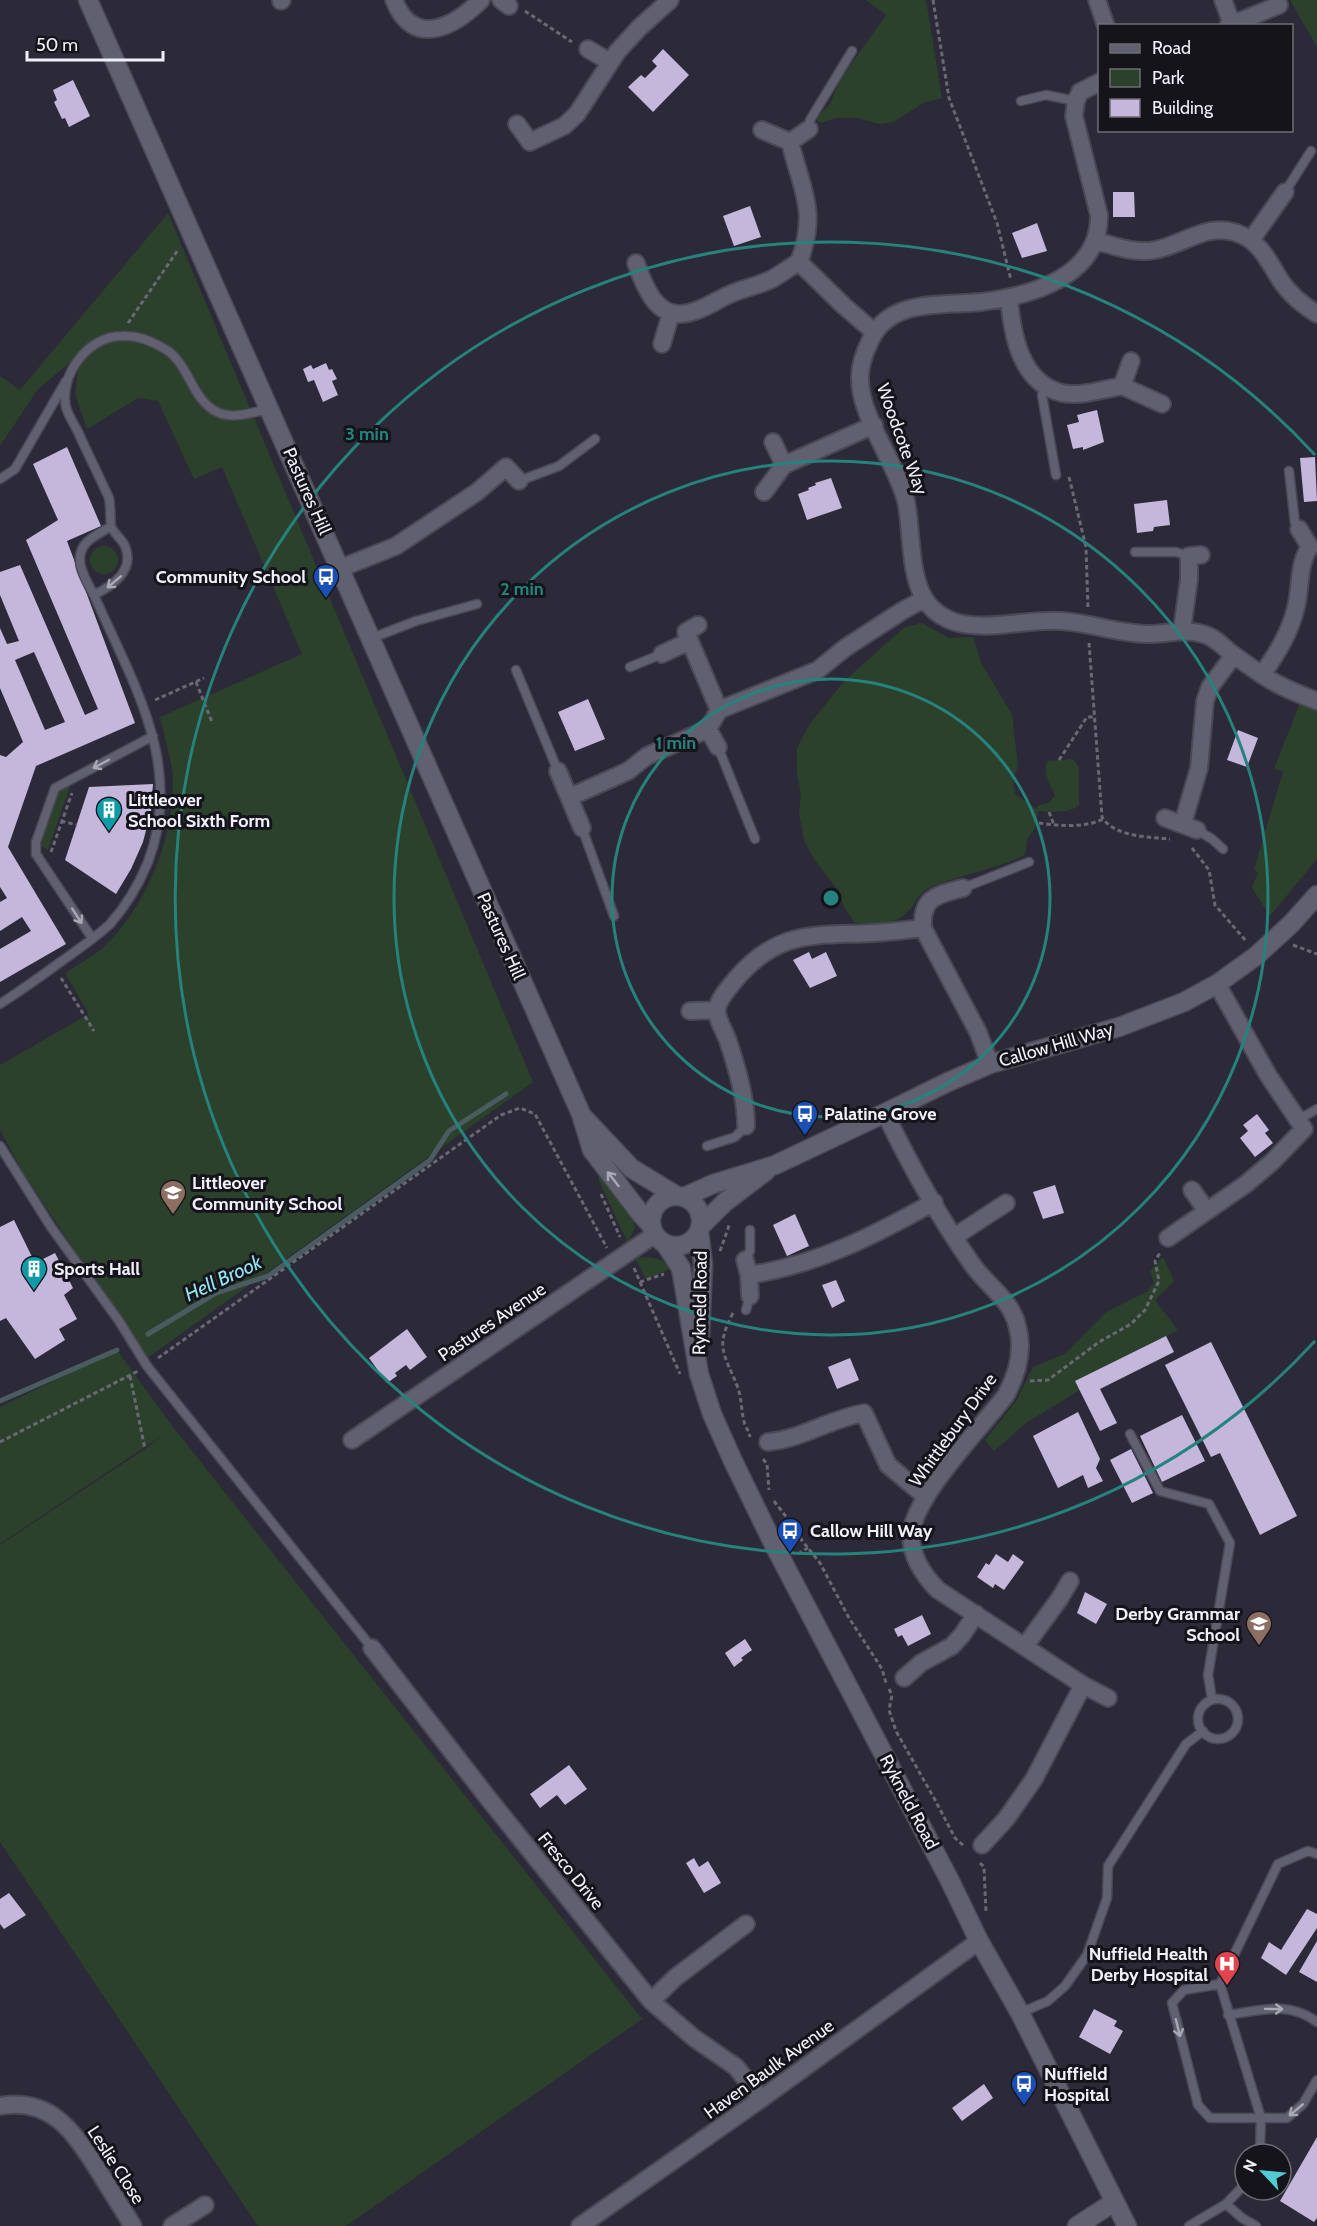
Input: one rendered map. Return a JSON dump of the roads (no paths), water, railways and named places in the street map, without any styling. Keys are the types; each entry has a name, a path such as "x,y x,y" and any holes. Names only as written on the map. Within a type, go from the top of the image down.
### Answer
{"street":[{"name":"Pastures Hill","path":"88,0 271,409 581,1114 592,1150 657,1235"},
{"path":"394,0 399,14 410,24 424,28 443,28 457,21 481,0"},
{"path":"518,124 530,142 564,126 577,114 610,62 639,28 670,0"},
{"path":"1097,0 1105,24"},
{"path":"1223,0 1230,24"},
{"path":"1232,24 1279,5"},
{"path":"588,49 610,62"},
{"path":"799,262 874,332 890,317 913,308 1012,297 1066,276 1084,260 1096,241 1099,230 1099,215 1074,116 1076,101 1080,93 1098,83"},
{"path":"790,142 809,129"},
{"path":"762,130 790,142"},
{"path":"636,263 642,280 656,304 671,313 686,314 733,293 770,280 799,262 807,234 809,213 790,142"},
{"path":"1251,240 1285,192"},
{"path":"1096,241 1128,250 1145,251 1162,248 1195,234 1216,229 1229,230 1251,240 1266,257 1293,297 1317,314"},
{"path":"1012,297 1014,338 1032,374 1047,386 1063,393 1122,386 1162,404"},
{"path":"662,344 671,313"},
{"name":"Woodcote Way","path":"874,332 866,348 860,377 861,392 901,485 906,502 917,583 924,599"},
{"path":"1122,386 1131,361"},
{"path":"764,492 784,465 874,425"},
{"path":"773,442 784,465"},
{"path":"341,568 396,546 477,492 506,467 519,481"},
{"path":"1262,675 1288,632 1296,608 1304,555 1313,547 1299,529"},
{"path":"1182,630 1189,579 1195,556"},
{"path":"570,797 628,771 646,756 708,729 719,710 818,670 844,648 924,599 948,619 969,626 1060,620 1142,634 1182,630 1207,634 1262,675 1317,701"},
{"path":"698,625 686,632 719,710"},
{"path":"662,654 690,641"},
{"path":"1166,818 1190,826 1199,768 1205,701 1210,687 1234,655"},
{"path":"708,729 718,747"},
{"path":"558,771 582,828"},
{"path":"963,888 935,896 928,902 924,909 923,928 978,1032 990,1064"},
{"name":"Callow Hill Way","path":"680,1197 775,1165 990,1064 1147,1017 1184,1002 1217,984 1271,942 1315,901"},
{"path":"746,1126 746,1109 728,1040 717,1010 720,1000 741,973 759,957 781,943 808,935 872,933 923,928"},
{"path":"1168,1238 1246,1184 1272,1162 1304,1129 1268,1075 1217,984"},
{"path":"690,1011 717,1010"},
{"name":"Whittlebury Drive","path":"885,1113 911,1167 954,1237 981,1276 1011,1308 1020,1338 1020,1351 1012,1383 926,1497 915,1521 911,1537 919,1567 938,1590 1083,1685 1108,1698"},
{"name":"Pastures Hill","path":"581,1114 631,1168 680,1197"},
{"name":"Callow Hill Way","path":"700,1228 717,1209 775,1165"},
{"path":"1192,1190 1206,1210"},
{"path":"680,1197 694,1203 698,1210 700,1228 690,1242 678,1247 657,1235 651,1216 659,1202 666,1198 680,1197"},
{"path":"748,1303 747,1268 815,1260 880,1233 934,1202"},
{"path":"954,1237 1006,1203"},
{"name":"Rykneld Road","path":"690,1375 704,1264 700,1228"},
{"name":"Pastures Avenue","path":"352,1440 657,1235"},
{"name":"Rykneld Road","path":"657,1235 681,1268 690,1375 712,1414 774,1545 950,1881 979,1941 1020,2013 1127,2226"},
{"path":"760,1445 786,1440 843,1416 864,1413 888,1465 926,1497"},
{"path":"1025,1646 1070,1581"},
{"path":"904,1678 921,1663 952,1646 976,1614"},
{"name":"Fresco Drive","path":"372,1648 495,1807 651,2001 694,2038 736,2067 761,2099"},
{"path":"978,1850 1022,1799 1083,1685"},
{"path":"651,2001 676,1977 746,1924"},
{"name":"Haven Baulk Avenue","path":"580,2226 761,2099 979,1941"},
{"name":"Leslie Close","path":"0,2106 15,2103 40,2108 62,2121 77,2137 133,2226"},
{"path":"1077,2226 1114,2202"},
{"path":"172,2226 206,2205"}],"lane":[{"path":"809,129 810,120 852,51"},
{"path":"1021,101 1046,95 1076,101"},
{"path":"1285,192 1311,152"},
{"path":"0,479 15,469 79,358 98,343 120,335 146,339 168,351 177,360 200,397 214,411 230,417 271,409"},
{"path":"66,381 66,407 109,498 112,510 111,526 125,546 128,561 123,574 94,595"},
{"path":"1047,386 1042,395 1056,475"},
{"path":"519,481 559,466 596,439"},
{"path":"1288,471 1295,524 1299,529"},
{"path":"0,1005 110,924 129,899 143,873 154,844 160,811 161,779 153,736 148,719 84,576 80,561 81,551 86,542 111,526"},
{"path":"1135,552 1176,552 1195,556"},
{"path":"372,638 416,621 477,604"},
{"path":"630,667 662,654"},
{"path":"516,670 558,771"},
{"path":"92,938 36,854 36,842 56,788 153,736"},
{"path":"718,747 755,839"},
{"path":"1190,826 1212,839 1223,849"},
{"path":"582,828 614,916"},
{"path":"963,888 1029,862"},
{"path":"1298,1120 1317,1109"},
{"path":"707,1146 735,1137 746,1126"},
{"path":"0,1146 51,1227 119,1321 147,1366 372,1648"},
{"path":"747,1268 750,1230"},
{"path":"1130,1434 1160,1491 1209,1504 1230,1543 1208,1675 1212,1700"},
{"path":"1226,1700 1234,1707 1238,1720 1236,1727 1227,1737 1212,1738 1203,1731 1198,1722 1200,1712 1206,1702 1226,1700"},
{"path":"1020,2013 1048,2001 1065,1986 1087,1955 1107,1898 1108,1866 1186,1744 1203,1731"},
{"path":"1259,2142 1261,2118 1220,1984 1278,1864 1308,1851 1317,1854"},
{"path":"1220,1984 1184,1990 1172,2004 1198,2104 1210,2118 1287,2118 1303,2104 1317,2080"},
{"path":"1228,2015 1272,2008 1304,2012 1317,2022"},
{"path":"1189,2226 1226,2204 1233,2197"},
{"path":"1226,2204 1242,2218 1256,2226"}],"waterway":[{"name":"Hell Brook","path":"148,1334 216,1293 268,1276 430,1160 449,1131 506,1094"},
{"name":"Hell Brook","path":"0,1401 117,1350"}],"place":[{"name":"Community School","path":"326,600"},
{"name":"Littleover School Sixth Form","path":"109,833"},
{"name":"Palatine Grove","path":"805,1137"},
{"name":"Littleover Community School","path":"173,1216"},
{"name":"Sports Hall","path":"34,1292"},
{"name":"Callow Hill Way","path":"790,1554"},
{"name":"Derby Grammar School","path":"1259,1647"},
{"name":"Nuffield Health Derby Hospital","path":"1227,1987"},
{"name":"Nuffield Hospital","path":"1024,2107"}]}
